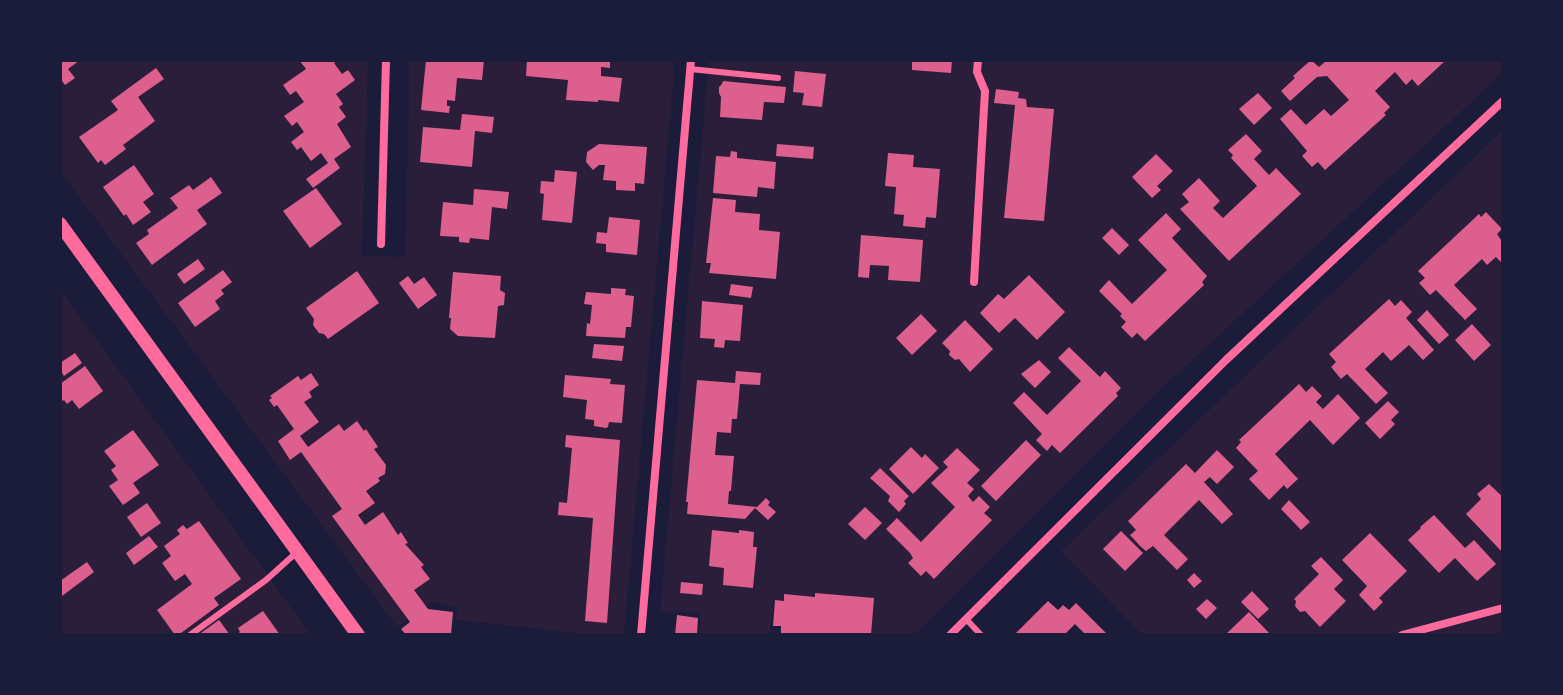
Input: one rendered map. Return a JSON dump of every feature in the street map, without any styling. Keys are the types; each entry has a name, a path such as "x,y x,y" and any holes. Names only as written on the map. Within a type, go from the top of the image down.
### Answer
{"street":[{"path":"381,244 386,60"},
{"path":"974,282 985,91 977,72 978,60"},
{"path":"641,635 691,65"},
{"path":"950,635 1226,360 1503,101"},
{"path":"60,224 358,635"},
{"path":"1402,635 1503,608"}],"lane":[{"path":"691,65 778,78"},
{"path":"190,635 266,580 297,552"},
{"path":"966,619 981,635"}],"shaded area":[{"path":"60,60 368,60 362,255 405,257 410,60 675,60 624,635 597,635 456,620 458,607 432,602 397,627 60,171"},
{"path":"709,60 1503,60 1503,73 1148,401 915,635 822,635 824,607 774,601 770,635 699,635 701,613 660,611"},
{"path":"1503,130 1503,635 1142,635 1061,551"},
{"path":"60,289 311,635 60,635"}],"building":[{"path":"60,60 80,60 68,69 75,78 65,85 60,82"},
{"path":"299,60 338,60 334,63 342,74 348,70 355,80 336,94 343,104 339,107 346,117 337,124 351,147 334,159 340,168 313,188 306,179 328,163 321,153 311,161 301,147 297,150 291,142 304,132 297,122 292,126 284,116 304,102 296,91 290,95 283,85 306,69"},
{"path":"426,60 484,60 482,80 457,78 455,101 447,100 449,113 421,110"},
{"path":"527,60 610,60 610,68 601,67 601,76 622,78 619,102 566,100 568,80 526,76"},
{"path":"912,60 952,60 951,73 912,70"},
{"path":"1311,60 1319,67 1327,60 1446,60 1418,86 1412,79 1406,85 1395,72 1375,91 1390,107 1384,113 1386,115 1325,170 1318,162 1312,167 1302,156 1307,151 1280,119 1291,109 1306,125 1324,109 1331,116 1349,100 1327,76 1317,77 1290,101 1281,91"},
{"path":"156,68 164,79 138,97 155,121 123,145 126,149 105,165 101,160 98,163 79,137 118,110 111,101"},
{"path":"795,71 826,74 822,107 802,105 804,93 793,92"},
{"path":"723,81 786,87 784,103 764,102 762,120 720,117 719,87"},
{"path":"996,89 1019,92 1018,98 1026,99 1027,107 1054,109 1044,221 1004,218 1015,105 994,103"},
{"path":"1258,93 1272,108 1254,125 1239,109"},
{"path":"462,114 494,117 492,133 475,131 472,167 420,162 423,127 460,130"},
{"path":"1246,134 1262,151 1254,159 1269,175 1276,168 1301,194 1229,261 1180,209 1189,202 1182,194 1199,178 1220,201 1213,208 1223,218 1257,186 1231,158 1233,155 1228,150"},
{"path":"599,144 647,147 644,184 635,183 635,191 616,190 616,181 603,180 605,165 593,170 586,162 587,152"},
{"path":"777,144 814,147 813,159 776,156"},
{"path":"731,151 737,152 737,158 776,162 774,189 758,187 757,197 713,193 716,156 730,157"},
{"path":"888,153 914,155 913,167 940,169 936,218 926,217 925,228 903,226 904,215 894,214 896,187 885,186"},
{"path":"1156,154 1173,171 1157,186 1161,190 1152,198 1132,177"},
{"path":"134,165 154,194 143,202 151,212 133,225 103,187"},
{"path":"555,170 577,172 572,223 542,220 544,194 540,193 541,181 554,182"},
{"path":"211,177 222,193 197,210 207,224 152,265 136,243 149,234 147,230 178,208 170,198 189,185 193,190"},
{"path":"316,188 342,224 310,248 283,211"},
{"path":"474,189 509,192 507,209 492,207 489,240 470,238 469,243 459,242 459,237 440,236 443,202 473,205"},
{"path":"713,198 736,200 735,212 760,214 759,230 780,232 776,279 709,273 711,263 706,263"},
{"path":"1486,212 1502,229 1497,234 1503,243 1503,264 1496,257 1487,265 1482,259 1454,285 1477,309 1465,320 1436,290 1430,295 1419,283 1425,278 1418,271 1479,214 1481,217"},
{"path":"1166,213 1181,229 1172,238 1207,276 1202,282 1204,285 1145,341 1137,333 1132,338 1121,327 1126,322 1120,316 1122,314 1099,291 1109,280 1132,304 1167,270 1138,240"},
{"path":"609,217 640,220 637,255 606,252 606,244 596,243 597,232 607,233"},
{"path":"1112,228 1129,245 1119,255 1102,238"},
{"path":"861,235 923,240 920,282 888,280 889,266 870,265 869,278 858,277"},
{"path":"198,259 205,269 184,284 177,274"},
{"path":"223,270 232,282 221,290 224,294 215,301 220,309 195,327 178,303"},
{"path":"357,271 379,303 328,339 313,325 314,319 306,308"},
{"path":"453,272 501,276 500,290 505,293 504,305 498,306 495,338 458,336 450,329"},
{"path":"1029,275 1065,312 1037,340 1015,318 999,333 980,313 998,294 1004,299"},
{"path":"408,276 414,284 424,277 437,295 418,309 399,283"},
{"path":"731,284 753,287 751,298 729,295"},
{"path":"611,288 626,289 625,295 634,296 631,327 626,327 625,338 586,336 592,305 584,304 586,292 611,294"},
{"path":"1389,299 1395,306 1401,300 1412,312 1406,318 1434,350 1423,360 1409,345 1391,361 1383,352 1365,369 1388,393 1376,404 1347,374 1341,379 1331,367 1336,362 1329,354"},
{"path":"702,301 743,305 740,341 725,340 724,348 714,347 715,339 700,338"},
{"path":"1427,310 1449,335 1439,344 1417,320"},
{"path":"921,314 937,331 912,355 896,338"},
{"path":"965,320 993,349 970,372 959,359 955,360 949,355 950,351 942,343"},
{"path":"1472,324 1491,345 1474,361 1455,340"},
{"path":"594,344 624,346 622,361 592,358"},
{"path":"1069,347 1100,377 1105,371 1121,388 1116,393 1118,396 1060,453 1052,445 1047,451 1036,440 1042,434 1013,403 1024,392 1047,415 1081,381 1058,358"},
{"path":"75,353 82,363 64,376 60,363"},
{"path":"1039,360 1051,372 1035,388 1021,374"},
{"path":"85,366 103,391 79,409 72,400 67,404 64,400 60,402 60,384"},
{"path":"736,371 761,373 760,385 740,384 737,419 732,419 731,433 717,432 715,455 734,456 728,504 757,507 766,498 770,502 768,505 776,512 768,520 755,508 745,519 687,514 697,380 735,383"},
{"path":"311,373 319,385 309,392 312,397 304,402 319,422 300,436 308,447 339,424 344,431 357,421 364,431 366,429 378,447 374,449 386,465 385,474 378,478 380,481 366,491 375,503 358,515 365,525 383,512 398,535 401,532 408,543 405,544 424,565 421,567 430,579 414,590 428,609 453,612 451,635 406,635 401,629 410,622 332,516 342,509 301,452 290,460 278,441 294,429 277,405 274,407 270,396 298,376 301,380"},
{"path":"565,375 611,379 610,384 625,385 622,423 609,422 606,428 594,426 594,420 585,419 587,400 563,397"},
{"path":"1299,384 1306,392 1312,386 1322,396 1316,402 1323,409 1338,394 1360,418 1333,445 1310,420 1275,454 1298,479 1287,489 1284,485 1269,500 1249,479 1258,471 1236,448 1241,442 1239,440"},
{"path":"1388,401 1399,412 1391,420 1395,424 1380,439 1365,423"},
{"path":"133,430 159,465 133,483 140,493 123,505 109,486 118,480 111,470 116,466 104,451"},
{"path":"566,435 620,440 607,623 585,621 593,518 558,515 559,502 567,503 572,448 565,447"},
{"path":"1026,440 1041,455 996,501 981,486"},
{"path":"911,447 922,458 925,454 939,468 913,494 889,469"},
{"path":"957,448 980,470 967,483 974,489 968,496 973,502 979,496 990,507 984,513 992,520 934,579 926,571 921,576 908,563 913,558 910,553 886,529 897,518 921,542 955,507 931,483 948,467 943,462"},
{"path":"1217,450 1234,467 1217,484 1210,477 1204,482 1233,514 1222,524 1199,500 1164,535 1188,559 1177,570 1153,546 1146,551 1140,546 1130,535 1136,530 1128,521 1186,464 1195,473"},
{"path":"880,468 909,496 899,512 888,501 890,496 870,478"},
{"path":"1489,484 1503,497 1503,553 1466,514 1481,499 1477,494"},
{"path":"1289,500 1310,522 1301,530 1281,509"},
{"path":"147,503 161,523 141,537 127,517"},
{"path":"865,507 882,523 865,540 848,524"},
{"path":"1434,515 1465,548 1474,540 1496,564 1477,581 1455,558 1439,573 1408,540"},
{"path":"199,521 241,579 214,598 219,605 175,635 157,610 192,584 185,574 175,581 162,563 171,556 164,546 180,534 177,530 183,525 187,529"},
{"path":"712,530 754,532 753,547 757,547 753,588 723,585 724,568 709,566"},
{"path":"1121,531 1143,553 1125,571 1103,549"},
{"path":"1370,533 1407,571 1379,598 1383,602 1374,611 1359,595 1367,586 1342,560"},
{"path":"149,536 158,547 134,565 126,553"},
{"path":"1321,557 1343,580 1334,589 1346,601 1320,627 1305,611 1300,612 1294,599 1319,574 1311,566"},
{"path":"87,562 94,572 62,596 60,581"},
{"path":"1194,573 1202,581 1194,588 1187,580"},
{"path":"681,582 703,584 702,595 680,593"},
{"path":"1252,591 1269,609 1258,619 1241,602"},
{"path":"815,593 874,598 871,635 781,635 781,626 773,626 775,600 784,601 784,594 815,597"},
{"path":"1207,599 1217,608 1206,619 1196,609"},
{"path":"1048,601 1058,610 1063,605 1069,610 1076,603 1108,635 1086,635 1075,624 1064,635 1014,635"},
{"path":"263,611 280,635 236,635 240,632 238,628"},
{"path":"1249,612 1271,635 1225,635"},
{"path":"677,615 698,618 697,635 675,635"},
{"path":"219,620 230,635 198,635"}]}
